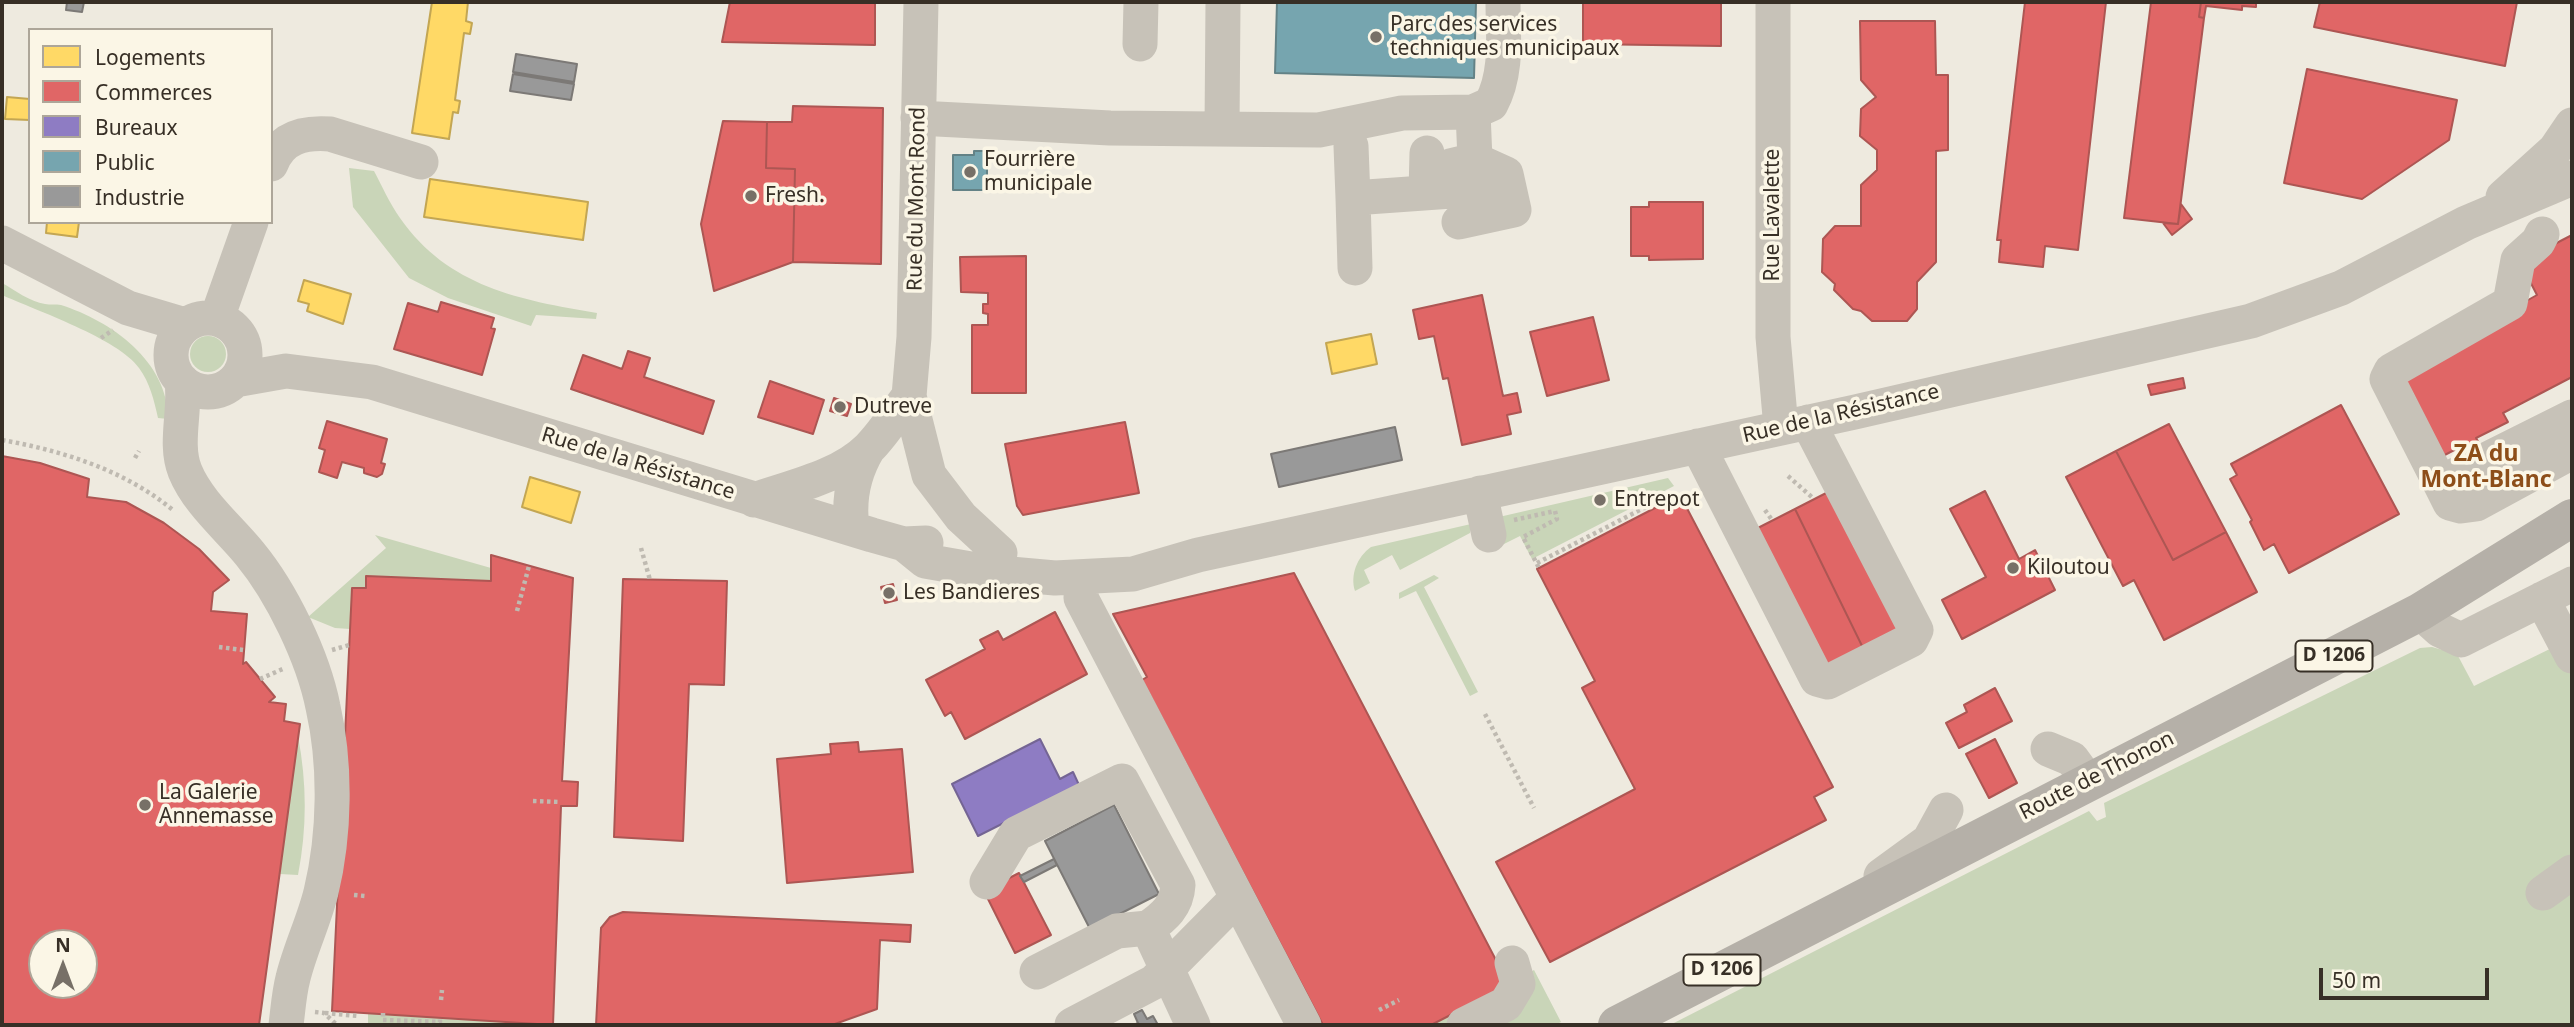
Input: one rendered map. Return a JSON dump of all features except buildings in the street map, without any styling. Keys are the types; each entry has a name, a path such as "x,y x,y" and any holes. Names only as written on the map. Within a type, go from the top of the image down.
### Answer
{"main road":[{"name":"Route de Thonon","path":"1617,1025 2420,612 2572,518"}],"street":[{"name":"Rue du Mont Rond","path":"904,544 925,512 929,475 909,396 914,337 920,2"},
{"path":"1140,2 1140,44"},
{"path":"1222,129 1223,2"},
{"path":"918,118 1110,128 1319,130 1402,113 1473,112 1491,104 1500,84 1503,2"},
{"name":"Rue Lavalette","path":"1773,2 1762,100 1773,337 1795,425"},
{"path":"1473,112 1478,175"},
{"name":"Rue de la Résistance","path":"2466,223 2520,184 2555,150 2572,125"},
{"path":"273,160 279,148 288,141 315,133 330,134 421,162"},
{"path":"1351,146 1355,268"},
{"path":"1426,192 1427,153"},
{"path":"1353,198 1426,192 1450,166 1478,175 1506,174 1514,210 1459,222"},
{"name":"Rue de la Résistance","path":"904,544 925,561 1009,575 1082,577 1133,573 1198,555 1795,425 2272,316 2342,288 2466,223 2570,180"},
{"path":"2524,200 2557,232 2538,242 2518,260 2510,303 2389,374 2388,382 2450,503 2461,506 2476,504 2572,452"},
{"path":"250,224 201,322 173,343 184,407 180,450 186,473 277,592 314,676 327,726 331,805 326,869 321,893 293,977 286,1025"},
{"path":"2,243 128,308 235,330 243,344 243,366 235,380 210,391 195,389 177,374 157,349 120,321 2,265"},
{"name":"Rue de la Résistance","path":"243,344 335,365 372,382 739,504 852,528 904,544 936,542 1000,553 1063,557 1146,553 1198,555"},
{"name":"Rue de la Résistance","path":"235,380 286,371 372,382"},
{"path":"852,528 851,493 857,470 868,449 909,396"},
{"path":"2440,483 2572,417"},
{"path":"1698,446 1817,679 1828,682 1911,640 1916,630 1795,425"},
{"path":"739,504 821,476 868,449"},
{"name":"Rue du Mont Rond","path":"929,475 961,517 1000,553"},
{"path":"1489,535 1490,491"},
{"path":"1082,577 1081,598 1304,1025"},
{"path":"2420,612 2440,630 2461,640 2557,591 2572,656"},
{"path":"2048,748 2073,759 2088,781"},
{"path":"986,881 1016,834 1122,781 1178,885 1173,905 1148,928 1118,931 1037,972"},
{"path":"1827,916 1929,841 1946,810"},
{"path":"2543,893 2572,872"},
{"path":"1072,1025 1154,982 1169,971 1237,898"},
{"path":"1148,928 1193,1025"},
{"path":"1464,1025 1511,999 1518,984 1512,963"}],"path":[{"path":"101,338 114,329"},
{"path":"2,440 97,466 150,492 181,517"},
{"path":"135,458 139,451"},
{"path":"1788,476 1814,499"},
{"path":"1490,491 1515,522 1555,511 1557,519 1523,537 1538,565 1671,494 1674,498"},
{"path":"641,548 650,580"},
{"path":"517,611 529,566"},
{"path":"219,647 243,649"},
{"path":"230,657 231,648"},
{"path":"1485,714 1534,808"},
{"path":"533,802 561,802"},
{"path":"354,895 365,896"},
{"path":"441,1000 442,990"},
{"path":"1379,1010 1399,1000"},
{"path":"324,1013 358,1016"},
{"path":"383,1013 383,1020 440,1022 440,1017"}],"green space":[{"path":"349,168 374,171 396,213 419,241 440,260 463,275 513,295 597,313 596,319 536,315 531,326 448,298 409,278 353,207"},
{"path":"2,283 34,301 61,305 99,321 133,346 158,379 165,398 168,419 158,418 146,380 129,357 96,336 2,295"},
{"path":"208,336 220,342 226,354 220,366 208,372 196,366 190,354 196,342"},
{"path":"1668,478 1674,486 1532,559 1520,536 1504,544 1499,517"},
{"path":"1471,524 1470,533 1400,570 1392,555 1364,570 1370,583 1355,591 1353,579 1356,567 1371,547"},
{"path":"375,535 491,568 491,581 366,576 366,588 352,588 350,629 335,628 308,617 386,548"},
{"path":"1434,575 1439,578 1424,587 1478,692 1470,696 1416,591 1399,599 1399,593"},
{"path":"2558,645 2572,671 2572,1025 1670,1025 2089,811 2097,821 2106,817 2104,803 2420,648 2432,647 2457,654 2474,686"},
{"path":"298,736 305,806 301,858 298,875 280,874"},
{"path":"1534,970 1561,1022 1555,1025 1431,1025"},
{"path":"368,1013 533,1022 532,1025 368,1025"}],"place":[{"name":"Parc des services techniques municipaux","path":"1376,37"},
{"name":"Fourrière municipale","path":"970,172"},
{"name":"Fresh.","path":"751,196"},
{"name":"Dutreve","path":"840,407"},
{"name":"Entrepot","path":"1600,500"},
{"name":"Kiloutou","path":"2013,568"},
{"name":"Les Bandieres","path":"889,593"},
{"name":"La Galerie Annemasse","path":"145,805"}],"district":[{"name":"ZA du Mont-Blanc","path":"2486,467"}]}
